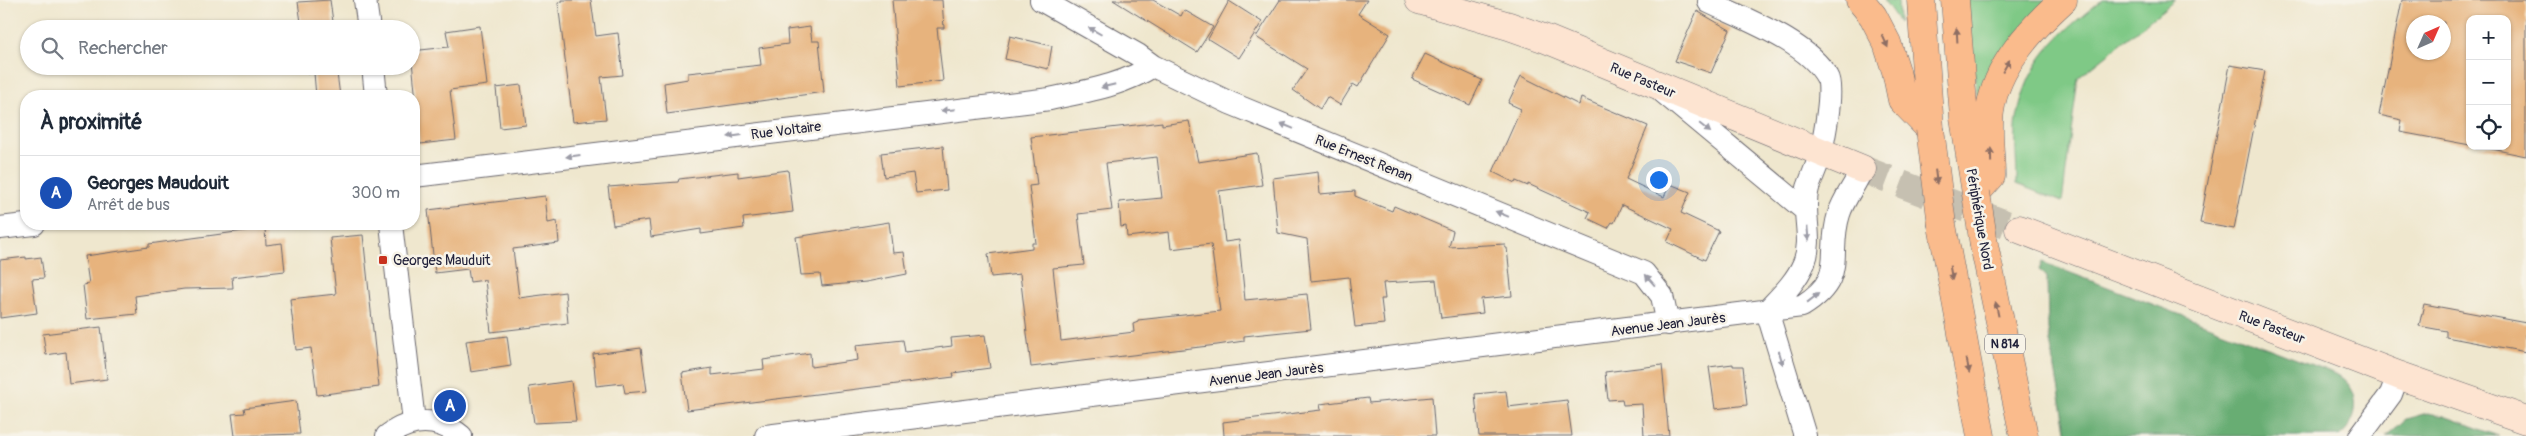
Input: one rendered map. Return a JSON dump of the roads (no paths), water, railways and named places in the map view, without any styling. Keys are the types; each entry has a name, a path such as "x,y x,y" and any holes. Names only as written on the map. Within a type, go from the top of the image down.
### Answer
{"highway":[{"path":"1860,0 1873,16 1887,43 1896,71 1902,100 1930,129"},
{"name":"N 814","path":"1921,0 1927,100 1942,225 1982,436"},
{"name":"Périphérique Nord","path":"1955,0 1964,118 1984,245 2024,436"},
{"path":"1976,193 1991,176 1990,111 1996,86 2007,62 2046,15 2063,0"}],"main road":[{"name":"Rue Pasteur","path":"1419,0 1518,29 1862,169"},
{"name":"Rue Pasteur","path":"2019,229 2398,375 2526,420"}],"street":[{"path":"366,0 368,20"},
{"name":"Rue Ernest Renan","path":"1041,0 1138,55 1152,66 1230,103 1644,273 1662,296 1668,324"},
{"path":"1709,2 1766,29 1799,49 1818,64 1828,78 1830,90 1821,153 1807,189 1805,210 1809,241 1804,262 1792,284 1767,311 1805,436"},
{"name":"Rue Voltaire","path":"420,175 1050,99 1112,85 1136,76 1152,66"},
{"path":"374,75 375,90"},
{"path":"1655,85 1805,210"},
{"name":"Avenue Jean Jaurès","path":"766,436 1802,306 1823,289 1835,265 1836,228 1839,212 1862,169"},
{"path":"0,228 20,226"},
{"path":"392,230 414,422"},
{"path":"2360,436 2391,394 2398,375"},
{"path":"387,436 398,428 414,422 432,422 450,427 461,436"}],"tunnel":[{"path":"1862,169 2019,229"}],"place":[{"name":"Georges Mauduit","path":"383,260"},
{"name":"Georges Maudouit","path":"450,406"}]}
